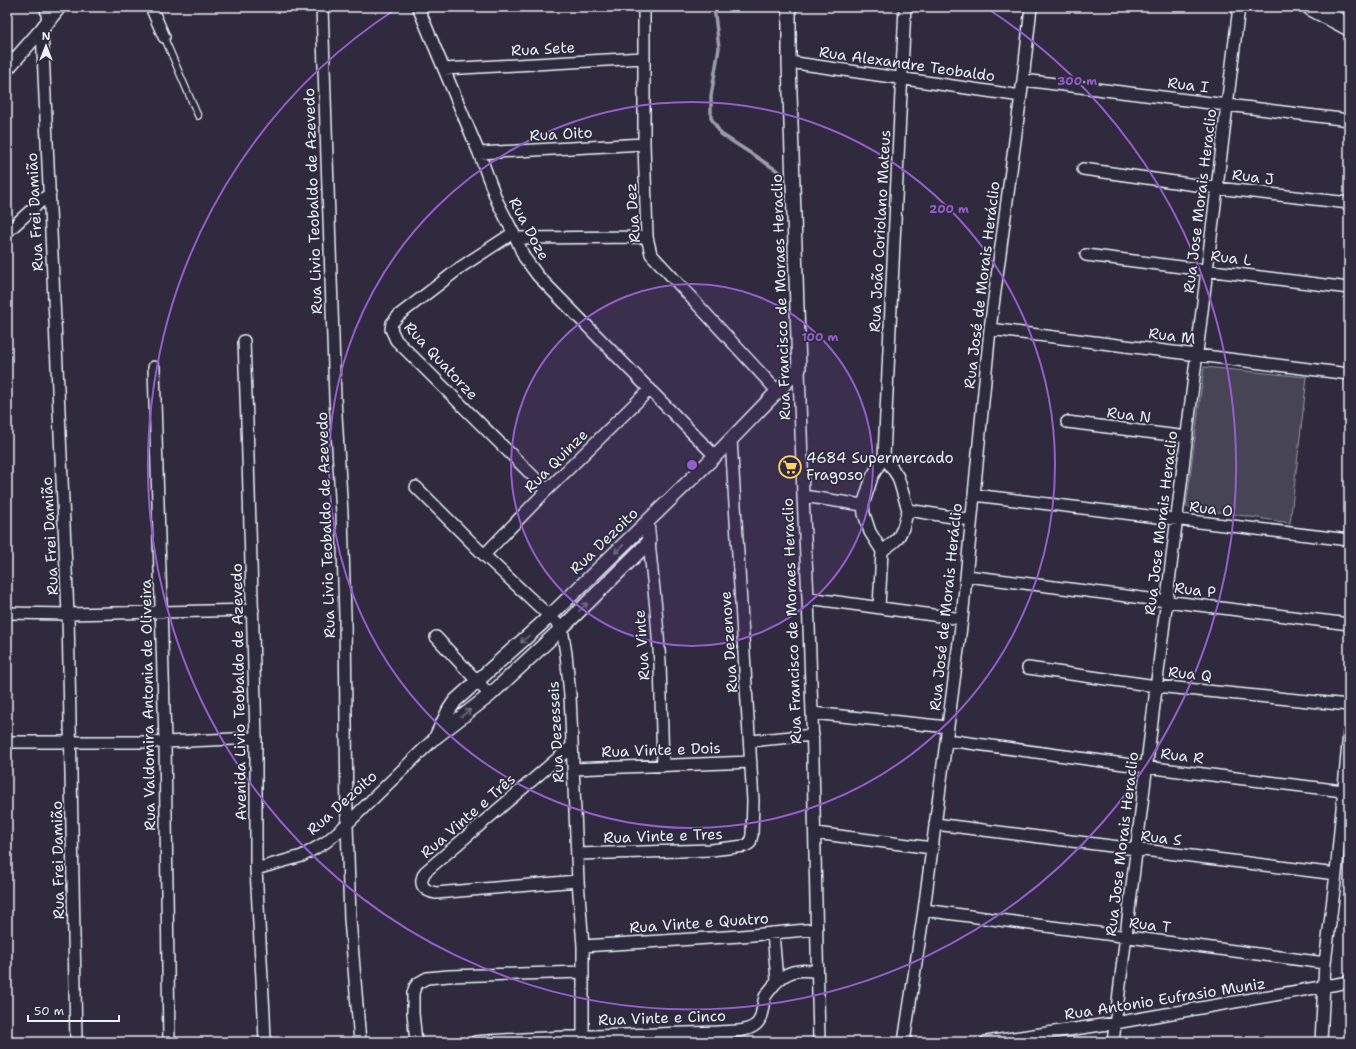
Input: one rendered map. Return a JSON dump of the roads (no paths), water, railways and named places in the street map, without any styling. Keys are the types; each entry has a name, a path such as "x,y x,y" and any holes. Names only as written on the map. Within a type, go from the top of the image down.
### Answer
{"main road":[{"path":"1311,7 1349,27"}],"street":[{"name":"Rua Frei Damião","path":"46,7 45,26 50,193 68,614 76,1042"},
{"path":"7,69 45,26 59,7"},
{"path":"151,7 164,37"},
{"name":"Rua Livio Teobaldo de Azevedo","path":"322,7 335,398 342,522 345,616 347,824 350,919 360,1042"},
{"name":"Rua Doze","path":"418,7 479,153 497,201 524,257 538,276 715,456"},
{"name":"Rua Dez","path":"644,7 644,144 647,237 651,254 778,392"},
{"name":"Rua Francisco de Moraes Heraclio","path":"789,7 789,62 803,496 813,735 819,1042"},
{"name":"Rua João Coriolano Mateus","path":"863,505 872,477 884,456 905,7"},
{"name":"Rua José de Morais Heráclio","path":"904,1042 924,910 962,619 990,330 1021,96 1031,7"},
{"name":"Rua Jose Morais Heraclio","path":"1113,1042 1239,7"},
{"name":"Rua Sete","path":"444,69 643,58"},
{"name":"Rua Alexandre Teobaldo","path":"789,62 1021,96"},
{"name":"Rua I","path":"1023,80 1349,120"},
{"name":"Rua Oito","path":"479,153 644,144"},
{"name":"Rua J","path":"1083,169 1217,188 1349,204"},
{"path":"7,232 50,193"},
{"path":"515,236 647,237"},
{"name":"Rua Quatorze","path":"515,236 461,267 399,315 392,323 391,330 396,340 547,490"},
{"name":"Rua L","path":"1086,255 1349,288"},
{"name":"Rua M","path":"990,330 1197,354 1349,374"},
{"name":"Avenida Livio Teobaldo de Azevedo","path":"244,341 256,738 256,869 265,1042"},
{"name":"Rua Valdomira Antonia de Oliveira","path":"154,367 165,742 170,1042"},
{"name":"Rua Dezoito","path":"436,737 449,710 456,701 549,617 715,456 799,369"},
{"name":"Rua Quinze","path":"484,555 547,490 650,390"},
{"name":"Rua N","path":"1067,422 1186,437"},
{"name":"Rua Dezenove","path":"731,439 751,762 753,818 750,843"},
{"path":"882,551 898,538 903,528 908,510 898,477 884,456"},
{"path":"416,487 484,555 562,628"},
{"name":"Rua O","path":"974,495 1349,540"},
{"path":"803,496 863,505 864,514 870,532 882,551 879,607"},
{"path":"908,510 971,520"},
{"name":"Rua Vinte","path":"646,522 656,609 660,663 663,766"},
{"name":"Rua Dezoito","path":"256,869 290,860 309,853 326,842 347,824 436,737 490,695 562,628 649,542"},
{"name":"Rua P","path":"967,576 1349,624"},
{"path":"808,598 962,619"},
{"path":"7,613 68,614 253,610"},
{"name":"Rua Dezesseis","path":"562,628 567,668 578,882 583,946 583,1036"},
{"path":"436,637 490,695"},
{"name":"Rua Q","path":"1028,668 1156,686 1349,705"},
{"path":"812,713 948,727"},
{"path":"1320,1042 1325,962 1336,874 1349,732"},
{"path":"750,741 813,735"},
{"path":"7,742 165,742 256,738"},
{"name":"Rua R","path":"947,740 1146,767 1343,791"},
{"name":"Rua Vinte e Três","path":"571,747 426,872 422,883 423,887 428,892 436,893 578,882"},
{"name":"Rua Vinte e Dois","path":"573,769 751,762"},
{"name":"Rua S","path":"935,824 1336,874"},
{"path":"815,832 932,848"},
{"name":"Rua Vinte e Tres","path":"577,854 711,850 737,848 750,843"},
{"name":"Rua T","path":"924,910 1325,962"},
{"name":"Rua Vinte e Quatro","path":"583,946 817,929"},
{"path":"773,933 777,981"},
{"name":"Rua Vinte e Cinco","path":"475,1042 553,1037 692,1033 745,1029 755,1026 760,1020 765,997 777,981 792,971 802,970 817,972"},
{"path":"416,1042 413,1012 415,987 418,983 427,978 583,972"},
{"name":"Rua Antonio Eufrasio Muniz","path":"986,1042 1115,1023 1349,982"}],"lane":[{"path":"164,37 198,116"}],"waterway":[{"path":"714,7 719,48 711,96 711,118 721,134 781,173"}],"place":[{"name":"4684 Supermercado Fragoso","path":"790,467"}]}
